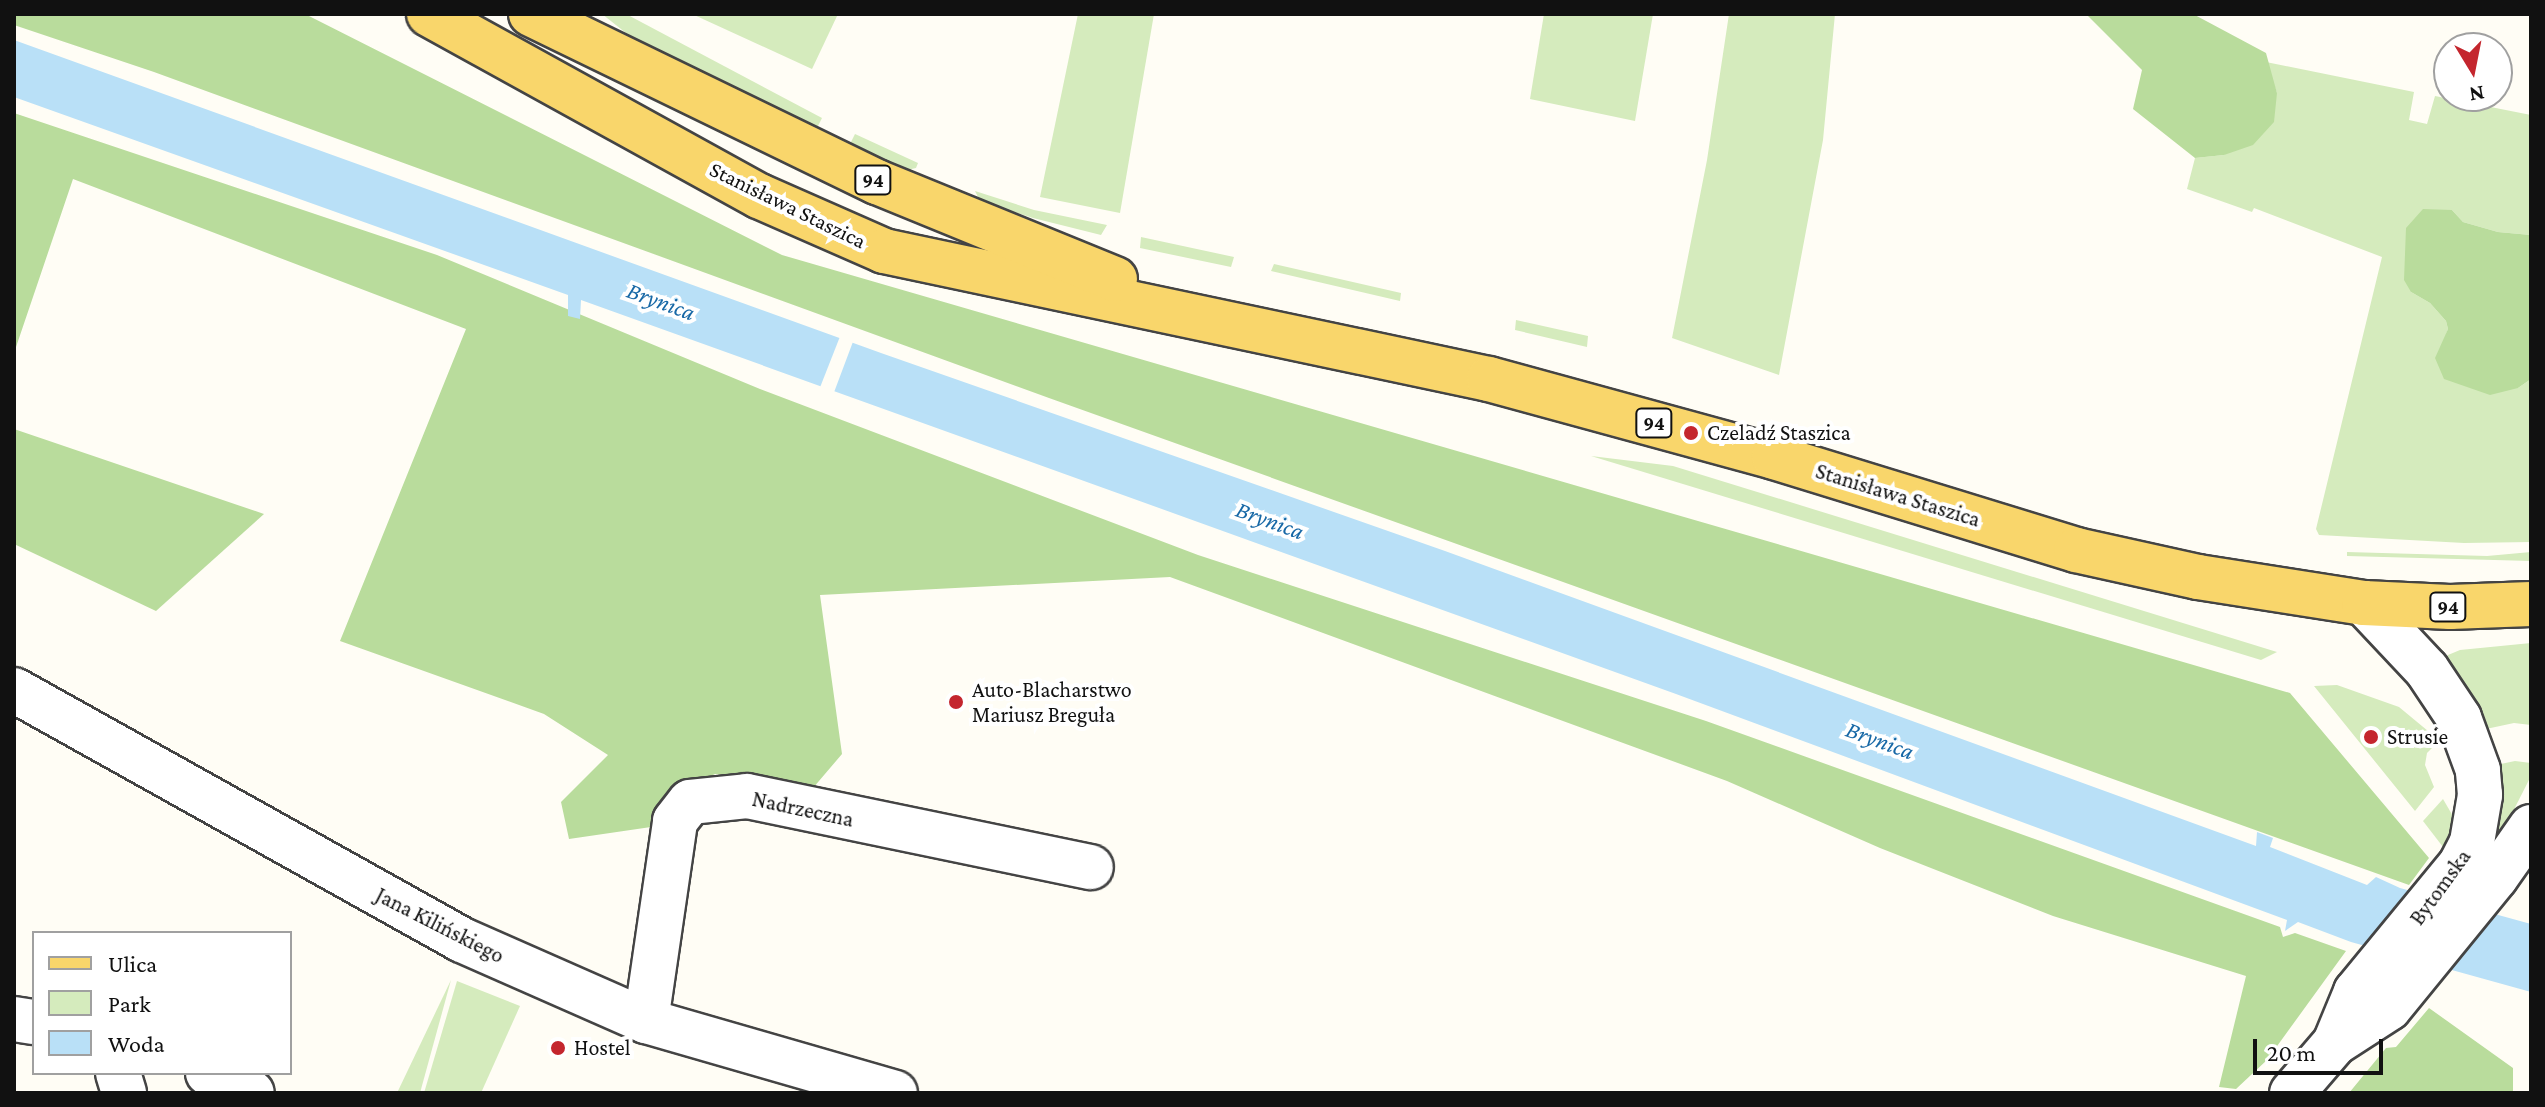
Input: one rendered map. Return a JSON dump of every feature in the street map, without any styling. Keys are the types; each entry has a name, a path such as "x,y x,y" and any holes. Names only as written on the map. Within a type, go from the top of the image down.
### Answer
{"main road":[{"name":"Stanisława Staszica","path":"429,14 759,196 884,251 1419,363 1586,404 1774,457 2076,550 2198,577 2364,603 2450,607 2531,604"},
{"name":"Stanisława Staszica","path":"531,14 877,182 1225,324"}],"street":[{"name":"Bytomska","path":"2364,603 2427,670 2459,718 2470,744 2478,770 2479,813 2472,842 2477,874"},
{"name":"Jana Kilińskiego","path":"14,690 462,940 646,1021 895,1093"},
{"name":"Nadrzeczna","path":"646,1021 675,821 690,802 747,796 1091,867"},
{"name":"Bytomska","path":"2292,1093 2477,874 2531,827"},
{"path":"212,1075 252,1093"}],"green space":[{"path":"14,14 305,14 782,255 2290,693 2429,858 2409,885 1049,398 154,72 14,25"},
{"path":"602,14 626,14 822,118 815,132 726,90 626,33"},
{"path":"692,14 838,14 812,69"},
{"path":"1078,14 1154,14 1120,213 1040,197"},
{"path":"1544,14 1653,14 1635,121 1530,99"},
{"path":"1729,14 1835,14 1823,140 1779,375 1672,338 1707,160"},
{"path":"2086,14 2193,14 2266,53 2277,93 2274,122 2253,145 2224,155 2195,158 2133,109 2142,70"},
{"path":"2266,62 2414,92 2409,120 2427,124 2433,103 2433,112 2513,111 2531,115 2531,235 2498,232 2463,222 2452,210 2411,292 2430,303 2446,321 2448,329 2443,343 2518,388 2531,379 2531,542 2464,543 2319,535 2316,529 2382,257 2254,208 2252,212 2187,189 2195,158 2224,155 2277,93"},
{"path":"14,113 437,255 760,389 1198,555 1706,721 2280,927 2283,937 2295,933 2346,951 2267,1060 2236,1089 2219,1087 2246,976 2053,916 1880,848 1727,781 1170,577 820,595 842,754 813,788 715,774 678,792 651,827 569,839 561,802 608,755 544,714 340,641 466,329 73,179 14,353"},
{"path":"855,134 918,163 916,168 907,170 847,150"},
{"path":"975,191 1034,210 1107,225 1101,235 1033,218 980,201"},
{"path":"2423,209 2452,210 2463,222 2498,232 2531,235 2531,379 2518,388 2490,395 2444,379 2435,358 2448,329 2446,321 2430,303 2411,292 2404,280 2406,228"},
{"path":"1141,237 1234,257 1231,267 1140,248"},
{"path":"1274,264 1401,293 1400,301 1271,271"},
{"path":"1516,320 1588,336 1587,347 1515,330"},
{"path":"14,429 264,514 156,611 14,544"},
{"path":"1591,456 1673,466 2277,652 2261,660"},
{"path":"2347,552 2487,556 2531,552 2531,561 2347,556"},
{"path":"2531,643 2531,725 2514,723 2486,729 2444,666 2448,655 2460,650"},
{"path":"2337,685 2399,707 2428,731 2435,745 2427,753 2425,765 2434,787 2415,811 2314,686"},
{"path":"2515,761 2531,763 2531,776 2501,835 2491,830 2496,765"},
{"path":"2443,799 2461,830 2453,860 2423,821"},
{"path":"451,980 420,1093 397,1093"},
{"path":"457,981 520,1006 481,1093 424,1093"},
{"path":"2429,1008 2513,1068 2513,1093 2349,1093 2386,1048 2396,1047"}],"water":[{"name":"Brynica","path":"14,40 881,353 1445,551 2256,846 2257,832 2273,838 2270,847 2367,885 2376,877 2400,888 2531,924 2531,992 2351,942 2298,922 2285,931 2287,920 1676,694 581,300 580,319 568,316 568,295 14,97"}],"pier":[{"path":"841,334 854,339 833,395 819,390"}],"place":[{"name":"Czeladź Staszica","path":"1691,433"},
{"name":"Auto-Blacharstwo Mariusz Breguła","path":"956,702"},
{"name":"Strusie","path":"2371,737"},
{"name":"Hostel","path":"558,1048"}]}
